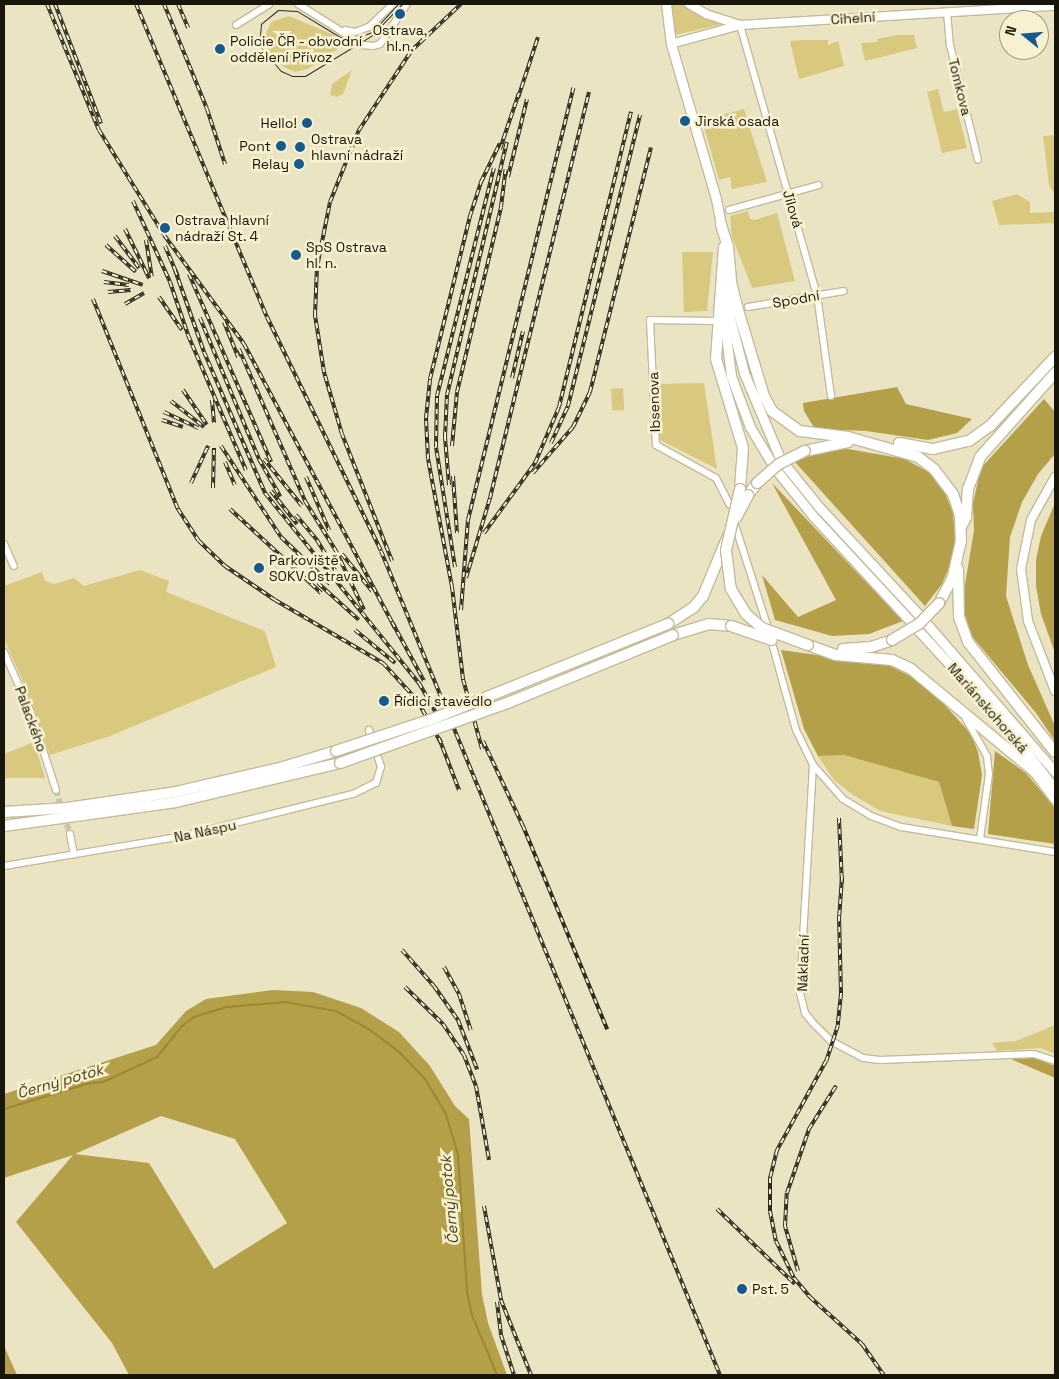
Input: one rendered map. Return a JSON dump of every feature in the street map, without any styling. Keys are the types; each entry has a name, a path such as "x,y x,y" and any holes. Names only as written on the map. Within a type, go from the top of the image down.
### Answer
{"highway":[{"path":"721,225 728,246 731,282 738,310 767,403 781,420 800,431 860,441 909,453 930,465 953,494 962,531"},
{"path":"724,250 716,321 719,377 743,448 744,492 733,529 726,569 731,589 740,606 762,628 836,655 900,663 922,676 952,704 1035,772 1055,799"},
{"path":"1053,359 980,457 968,489 966,517 962,531 957,571 959,617 968,642 1055,752"},
{"path":"744,492 779,464 805,451 860,441 882,440 932,449 949,448 980,434 1055,373"},
{"path":"4,812 67,808 176,792 283,768 508,690 681,618 703,596 733,529"},
{"path":"4,826 176,802 340,763 510,702 702,625 731,626 777,642 850,649 892,640 919,624 939,603 957,571"}],"main road":[{"path":"666,4 671,44 721,225 730,318 744,373 780,456"},
{"path":"724,250 723,314 731,376 750,427 771,462"},
{"name":"Mariánskohorská","path":"785,465 819,507 923,619 1055,772"},
{"name":"Mariánskohorská","path":"776,471 813,516 1007,727 1055,789"}],"street":[{"path":"252,4 258,10"},
{"path":"236,26 269,4"},
{"path":"298,4 342,29 364,45 380,44 407,4"},
{"path":"342,29 355,32 370,27 393,4"},
{"name":"Cihelní","path":"689,4 706,14 740,25"},
{"name":"Cihelní","path":"671,44 740,25 1055,6"},
{"name":"Tomkova","path":"947,12 950,45 978,160"},
{"name":"Jílová","path":"740,25 817,295 831,396"},
{"path":"729,210 819,185"},
{"name":"Spodní","path":"748,308 844,291"},
{"name":"Ibsenova","path":"716,321 650,320 656,445 716,478 730,505"},
{"path":"1055,477 1041,500 1028,530 1021,579 1028,621 1055,691"},
{"path":"733,529 767,625"},
{"path":"4,544 14,566"},
{"name":"Nákladní","path":"772,643 796,730 813,765 843,799 871,816 900,827 1055,852"},
{"name":"Palackého","path":"4,652 31,713 56,790"},
{"path":"952,704 972,726 986,756 988,782 980,840"},
{"name":"Na Náspu","path":"4,866 226,827 353,794 376,783 381,767 378,758"},
{"name":"Nákladní","path":"813,765 800,993 805,1013 812,1023 831,1041 863,1058 880,1060 1029,1053 1055,1061"},
{"path":"70,834 74,855"}],"shaded area":[{"path":"671,4 684,4 702,16 723,24 675,35"},
{"path":"289,16 334,35 339,42 338,49 308,69 295,72 284,67 268,50 265,36 271,22"},
{"path":"897,35 914,35 917,48 865,61 861,43 877,42 877,39"},
{"path":"828,40 828,45 838,41 844,66 799,79 790,41"},
{"path":"352,70 343,94 337,97 330,95 332,84"},
{"path":"938,89 944,112 957,109 967,148 942,153 927,92"},
{"path":"744,109 767,182 732,189 730,177 719,180 702,120"},
{"path":"1055,135 1055,194 1049,186 1043,136"},
{"path":"1017,194 1030,202 1030,213 1055,212 1055,223 999,225 992,201"},
{"path":"748,211 750,219 755,220 777,213 795,281 752,288 732,237 730,216"},
{"path":"682,252 713,252 707,311 684,312"},
{"path":"704,383 717,469 660,440 658,384"},
{"path":"897,387 906,404 972,419 957,433 928,440 866,431 815,429 804,411 803,403"},
{"path":"623,388 624,410 612,411 611,389"},
{"path":"1044,399 1055,412 1055,454 1038,474 1022,502 1010,537 1006,596 1028,665 1055,726 1055,741 1036,713 970,634 962,603 974,530 973,503 981,468"},
{"path":"848,449 905,459 930,473 945,493 953,513 955,537 951,563 942,584 925,606 795,462 816,452"},
{"path":"772,483 903,621 869,634 832,636 775,620 762,575 798,617 836,600"},
{"path":"1055,503 1055,653 1041,614 1036,586 1036,560 1041,536"},
{"path":"140,570 169,581 166,592 265,631 276,667 110,736 50,755 22,679 4,639 4,586 42,572 45,581 54,584 74,578 84,586"},
{"path":"781,650 888,665 914,678 943,703 971,734 978,752 982,775 974,829 952,826 939,782 844,755 818,756 804,729"},
{"path":"34,742 45,778 4,778 4,754"},
{"path":"995,751 1026,773 1055,808 1055,844 988,834"},
{"path":"844,755 939,782 952,826 880,811 853,795 834,780 818,756"},
{"path":"273,990 313,992 361,1008 399,1032 430,1066 455,1106 469,1119 482,1294 488,1323 507,1375 129,1375 112,1343 16,1222 73,1155 4,1178 4,1094 156,1045 186,1011 206,999","holes":["161,1116 235,1139 287,1223 214,1269 149,1163 75,1154"]},
{"path":"1055,1025 1055,1054 1041,1048 997,1051 992,1043 1016,1041"},
{"path":"1034,1058 1055,1066 1055,1078 1011,1059"},
{"path":"4,1346 17,1375 4,1375"}],"waterway":[{"name":"Černý potok","path":"4,1109 90,1083 103,1082 157,1057 182,1026 194,1017 227,1007 285,1002 336,1011 370,1030 400,1053 425,1079 446,1114 458,1155 467,1292 472,1315 497,1375"}],"tunnel":[{"path":"56,790 70,834"}],"tram line":[{"path":"398,4 372,32 354,39 340,37 297,11 278,10 261,24 259,45 281,71 292,76 305,76 371,36 402,4"}],"railway":[{"path":"47,4 99,130 164,235 244,344 395,628"},
{"path":"55,4 101,123"},
{"path":"136,4 267,317 381,551 720,1375"},
{"path":"164,4 207,109 225,164"},
{"path":"178,4 188,28"},
{"path":"392,561 342,434 324,372 315,315 317,267 330,202 359,130 412,50 461,4"},
{"path":"518,98 538,37"},
{"path":"461,610 468,520 573,88"},
{"path":"466,578 490,498 589,92"},
{"path":"500,149 519,93"},
{"path":"508,177 527,99"},
{"path":"484,533 535,463 559,407 631,112"},
{"path":"551,443 568,406 640,115"},
{"path":"449,485 445,437 447,395 507,142"},
{"path":"482,749 463,679 452,587 428,459 426,418 430,379 470,216 481,182 500,143"},
{"path":"533,473 573,427 590,392 651,147"},
{"path":"455,567 436,447 437,396 494,168"},
{"path":"452,446 457,392 501,207 506,169"},
{"path":"133,201 170,282 188,335 246,470"},
{"path":"125,229 149,278"},
{"path":"115,236 139,268"},
{"path":"146,240 152,277"},
{"path":"106,245 136,272"},
{"path":"165,246 178,276"},
{"path":"175,270 204,352 265,493 419,683 439,718"},
{"path":"102,271 143,285"},
{"path":"189,274 271,462"},
{"path":"104,282 129,285"},
{"path":"108,292 131,290"},
{"path":"125,304 144,293"},
{"path":"159,297 182,330"},
{"path":"93,299 178,509 199,541 225,566 275,600 383,663 417,700 441,743"},
{"path":"200,318 259,459 280,496"},
{"path":"224,322 238,357"},
{"path":"512,378 523,331"},
{"path":"239,349 305,501 336,551 364,610"},
{"path":"183,390 207,425"},
{"path":"212,400 214,423"},
{"path":"171,401 204,427"},
{"path":"164,412 198,428"},
{"path":"162,420 183,427"},
{"path":"191,483 208,446"},
{"path":"221,446 281,537 330,584"},
{"path":"213,488 214,448"},
{"path":"264,459 302,506"},
{"path":"225,462 235,485"},
{"path":"453,476 457,533"},
{"path":"306,477 329,530"},
{"path":"271,491 297,524"},
{"path":"230,509 321,593"},
{"path":"296,515 317,540 335,570"},
{"path":"342,554 372,591"},
{"path":"318,583 359,620"},
{"path":"392,622 424,681"},
{"path":"355,630 395,663"},
{"path":"439,738 459,790"},
{"path":"483,741 523,826 607,1029"},
{"path":"839,818 842,883"},
{"path":"842,877 839,916 841,994 838,1025 826,1061 777,1150 770,1178 770,1211 776,1241 794,1278 810,1297 862,1344 884,1375"},
{"path":"402,950 434,986 458,1020 477,1069"},
{"path":"444,967 459,994 471,1030"},
{"path":"405,987 443,1024 464,1055 476,1086 489,1160"},
{"path":"798,1271 785,1226 787,1193 809,1129 836,1086"},
{"path":"484,1206 501,1300 531,1375"},
{"path":"717,1209 795,1284"},
{"path":"497,1302 501,1335 514,1375"}],"place":[{"name":"Ostrava, hl.n.","path":"400,14"},
{"name":"Policie ČR - obvodní oddělení Přívoz","path":"220,49"},
{"name":"Jirská osada","path":"685,121"},
{"name":"Hello!","path":"307,123"},
{"name":"Pont","path":"281,146"},
{"name":"Ostrava hlavní nádraží","path":"300,147"},
{"name":"Relay","path":"299,164"},
{"name":"Ostrava hlavní nádraží St. 4","path":"165,228"},
{"name":"SpS Ostrava hl. n.","path":"296,255"},
{"name":"Parkoviště SOKV Ostrava","path":"259,568"},
{"name":"Řídicí stavědlo","path":"384,701"},
{"name":"Pst. 5","path":"742,1289"}]}
